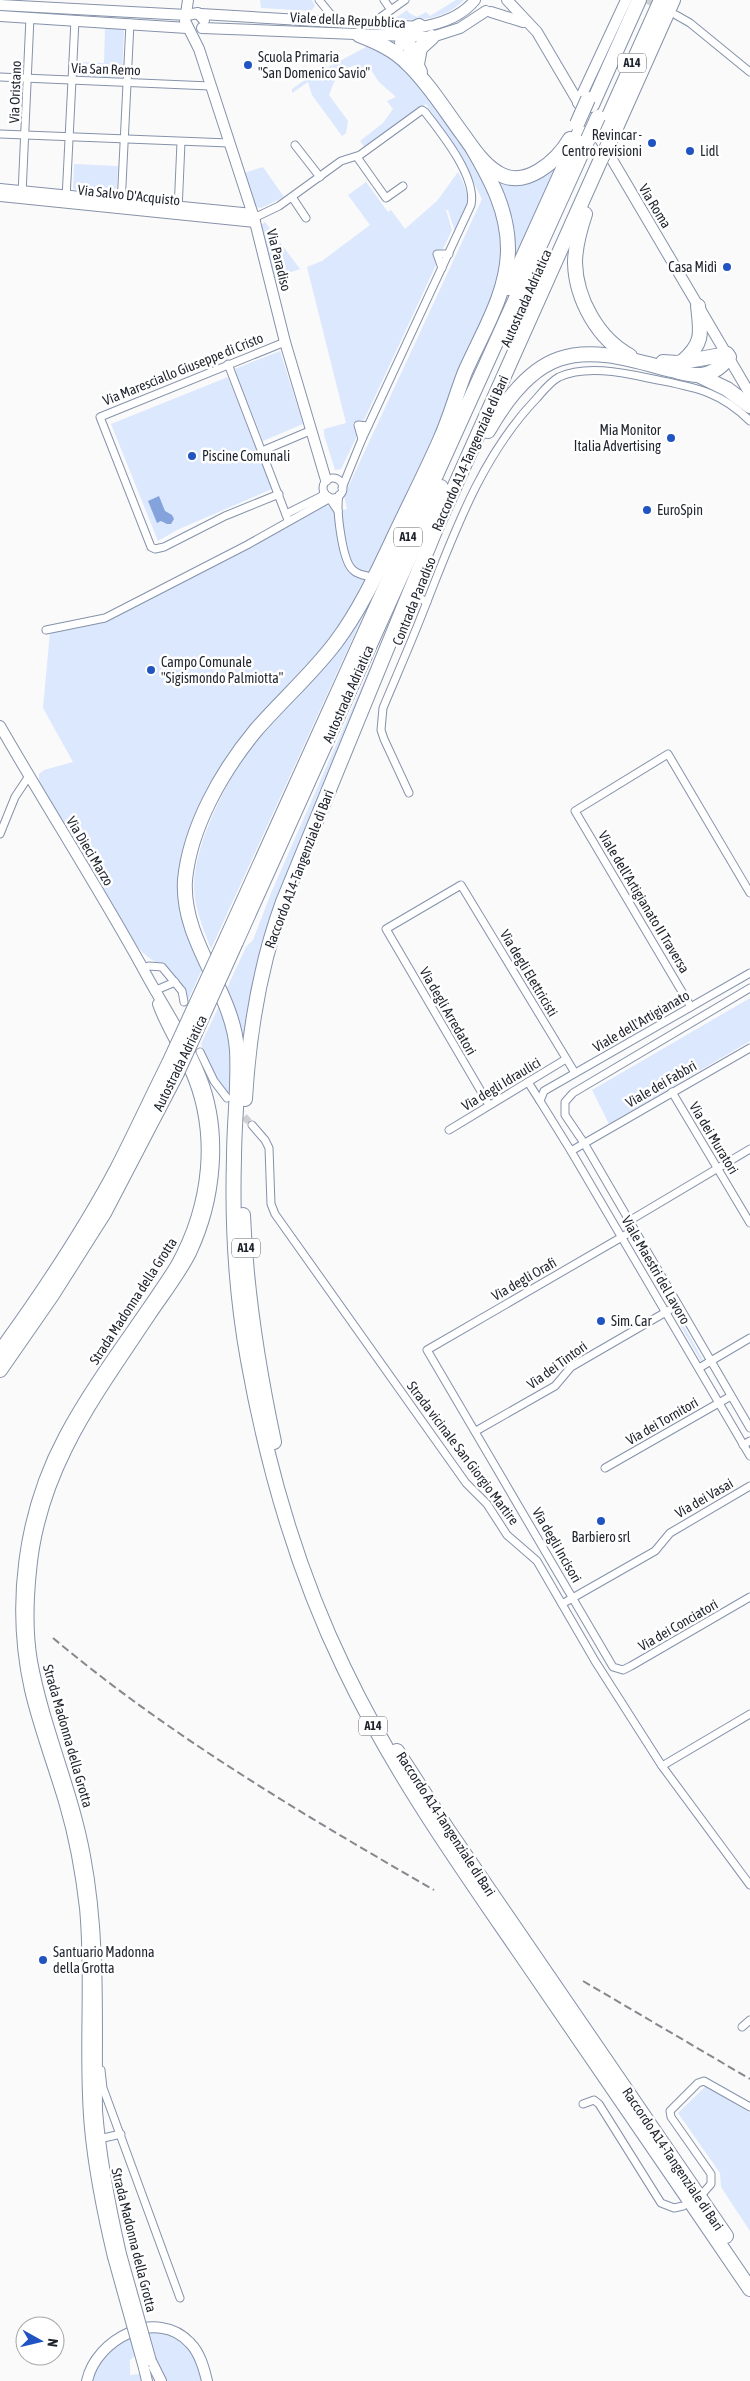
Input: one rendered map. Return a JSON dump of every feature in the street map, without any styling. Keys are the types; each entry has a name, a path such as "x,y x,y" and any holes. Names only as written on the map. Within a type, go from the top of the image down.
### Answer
{"highway":[{"name":"Raccordo A14-Tangenziale di Bari","path":"638,0 591,144 283,902 264,964 254,1017 248,1067 243,1155 244,1221 248,1291 260,1375 276,1448 308,1556 347,1653 391,1741 453,1838 750,2272"},
{"name":"A14","path":"598,119 651,0"},
{"name":"A14","path":"598,119 661,0"},
{"name":"Raccordo A14-Tangenziale di Bari","path":"673,0 657,36 598,119 591,144 441,437 353,618 319,663 245,745 221,782 194,840 186,874 187,909 194,934 232,1019 236,1042 234,1200 240,1309 247,1355 260,1422 280,1498 321,1617 368,1718 423,1810 750,2289"},
{"path":"390,25 397,28 405,36 417,68 427,86"},
{"path":"402,58 400,46 405,36 419,26"},
{"path":"359,35 389,49 402,58 427,86 473,149 493,185 503,212 508,238 507,269 501,292 466,372 441,437"},
{"path":"417,68 418,53 432,36"},
{"path":"473,149 498,173 508,177 521,177 533,174 553,160 568,141 591,144 586,210 576,249 577,283 585,306 604,334 624,352 646,361 683,362 728,356"},
{"name":"Autostrada Adriatica","path":"0,1370 52,1295 104,1213 232,939 591,144"},
{"path":"683,362 697,348 701,335 698,306"},
{"path":"437,526 451,505 472,459 494,419 526,380 545,366 569,356 613,356 697,375 727,389 750,406"},
{"path":"697,375 718,370 728,356"},
{"name":"Autostrada Adriatica","path":"0,1352 39,1296 91,1214 173,1068"}],"main road":[{"path":"188,0 196,14 204,22 194,29 185,22 196,14"},
{"path":"476,0 488,12 514,18 538,32"},
{"name":"Viale della Repubblica","path":"0,5 419,26 440,22 455,16 470,7 476,0"},
{"name":"Viale della Repubblica","path":"0,16 130,23 194,29 229,27 359,35 432,36 460,28 488,12 499,10 506,0"},
{"name":"Via Roma","path":"506,0 538,32 598,119 698,306 750,394"},
{"path":"598,119 626,0"},
{"name":"Via Paradiso","path":"194,29 210,86 254,218 285,342 312,430 331,479"},
{"name":"Via Salvo D'Acquisto","path":"0,189 22,195"},
{"name":"Via Salvo D'Acquisto","path":"0,196 22,195 254,218"},
{"name":"Via Dieci Marzo","path":"0,726 154,991"},
{"name":"Strada Madonna della Grotta","path":"117,2256 99,2139 94,1935 90,1882 72,1801 42,1705 32,1658 29,1594 35,1544 42,1512 62,1455 86,1412 184,1264 201,1227 209,1198 214,1150 208,1099 202,1079 177,1027 154,991"},
{"name":"Strada Madonna della Grotta","path":"154,991 160,1008 190,1070 202,1105 207,1140 204,1190 194,1226 176,1265 73,1419 50,1465 28,1536 23,1568 21,1601 22,1639 30,1689 66,1807 82,1882 88,1959 90,2126 97,2177 147,2364 156,2381"},
{"path":"87,2381 96,2361 106,2348 121,2336 147,2328 164,2329 178,2333 190,2342 198,2354 208,2381"},
{"path":"146,2381 147,2364"},
{"path":"147,2364 161,2381"}],"street":[{"path":"312,22 320,14 319,0"},
{"path":"319,0 337,22"},
{"path":"384,0 391,10"},
{"path":"370,24 405,0"},
{"path":"676,16 690,23 750,72"},
{"name":"Via Oristano","path":"22,195 30,17"},
{"path":"66,199 74,20"},
{"path":"122,205 130,23"},
{"name":"Via San Remo","path":"0,77 210,86"},
{"path":"254,218 269,212 292,197 341,161 357,157 420,111 426,112 452,147 472,192 471,205 362,439 339,495 338,511 349,566 357,573 367,576"},
{"path":"0,134 229,143"},
{"path":"178,210 181,142"},
{"path":"295,144 320,177"},
{"path":"357,157 386,198 404,186"},
{"path":"292,197 306,218"},
{"name":"Via Maresciallo Giuseppe di Cristo","path":"279,494 225,516 164,547 155,549 151,546 100,417 285,342"},
{"path":"228,364 287,517"},
{"name":"Contrada Paradiso","path":"409,793 384,739 381,718 451,541 492,455 510,428 556,379 579,372 604,372 686,386 726,400 750,421"},
{"path":"262,451 312,430"},
{"path":"46,630 105,618 247,545 287,517 327,500 323,486 331,479 344,474 350,467"},
{"path":"331,479 341,482 342,488"},
{"path":"326,494 334,498 339,495"},
{"path":"326,494 338,511"},
{"path":"415,596 427,602"},
{"name":"Viale dell'Artigianato II Traversa","path":"691,1007 574,811 668,754 750,894"},
{"path":"0,834 15,797 29,776"},
{"name":"Via degli Arredatori","path":"461,885 386,929 489,1105"},
{"name":"Via degli Elettricisti","path":"461,885 575,1073"},
{"path":"142,969 149,966 162,967 182,991 184,1002"},
{"name":"Viale dell'Artigianato","path":"540,1101 544,1091 750,973"},
{"path":"154,991 175,982"},
{"name":"Viale dell'Artigianato","path":"565,1115 565,1102 573,1093 750,988"},
{"name":"Viale dei Fabbri","path":"571,1151 750,1048"},
{"path":"200,1052 214,1081 227,1098"},
{"name":"Via degli Idraulici","path":"449,1130 566,1059"},
{"name":"Viale Maestri del Lavoro","path":"528,1082 571,1151 719,1404 747,1443 750,1456"},
{"name":"Via dei Muratori","path":"672,1092 750,1223"},
{"name":"Viale Maestri del Lavoro","path":"565,1115 584,1143 750,1428"},
{"name":"Strada vicinale San Giorgio Martire","path":"252,1125 265,1140 268,1148 271,1204 275,1214 447,1458 466,1483 487,1504 507,1535 537,1561 662,1766 750,1885"},
{"path":"629,1221 750,1149"},
{"name":"Via degli Orafi","path":"427,1350 634,1230"},
{"name":"Via dei Tintori","path":"476,1431 555,1386 571,1367 678,1305"},
{"path":"699,1368 750,1338"},
{"name":"Via degli Incisori","path":"427,1350 614,1667 618,1670"},
{"name":"Via dei Tornitori","path":"606,1468 731,1396"},
{"name":"Via dei Vasai","path":"573,1598 655,1552 670,1532 750,1486"},
{"name":"Via dei Conciatori","path":"618,1670 631,1666 750,1597"},
{"path":"562,1604 573,1598"},
{"path":"662,1766 750,1714"},
{"path":"742,2027 750,2020"},
{"path":"96,2035 103,2088 180,2298"},
{"path":"704,2192 712,2184 711,2174 671,2117 670,2110 698,2083 704,2081 750,2107"},
{"path":"583,2104 594,2100 599,2104 661,2203 674,2208 683,2206"},
{"path":"99,2139 121,2134"}],"shaded area":[{"path":"260,0 312,0 315,6 311,11 261,8"},
{"path":"456,0 464,0 448,12 431,18 413,20 394,19 407,10 417,17 426,12 430,16"},
{"path":"105,27 124,28 122,78 80,76 80,62 104,63"},
{"path":"375,45 401,60 470,150 503,227 498,292 419,470 369,575 354,567 348,552 340,511 347,509 344,496 482,199 460,155 426,104 365,148 360,141 383,123 393,109 387,101 396,97 379,82 368,66 360,72 355,65 338,72 329,95 348,121 346,133 342,136 312,95 308,82 292,93 292,89 306,79 366,47"},
{"path":"74,164 118,166 116,195 95,194 73,189"},
{"path":"557,165 515,259 512,259 498,180"},
{"path":"263,167 284,197 261,208 255,207 244,173"},
{"path":"458,172 466,189 466,207 455,232 448,210 446,210 452,230 443,249 433,252 436,265 364,420 353,423 357,436 341,469 335,470 324,435 324,429 346,423 307,267 322,261 370,225 348,195 366,182 388,212 391,210 405,229 437,201"},
{"path":"265,222 300,269 274,278 260,226"},
{"path":"280,351 303,424 263,441 234,369"},
{"name":"Piscine Comunali","path":"228,377 272,489 177,530 158,541 111,424"},
{"path":"324,505 331,507 335,512 343,557 350,566 367,579 333,638 250,733 184,865 203,967 188,1000 177,979 136,945 39,782 39,774 44,770 73,762 43,708 50,632 105,622"},
{"path":"415,565 280,899 244,1063 239,1025 227,988 246,947 253,940 271,893"},
{"path":"377,585 211,949 198,911 194,887 195,870 206,832 214,813 232,776 252,745 267,726 328,664 351,631"},
{"path":"750,998 750,1041 609,1124 592,1090"},
{"path":"221,1002 230,1036 231,1072 229,1096 208,1063 201,1044"},
{"path":"676,1312 703,1360 701,1361 673,1313"},
{"path":"706,2086 750,2113 750,2231 721,2187 720,2173 678,2113"},
{"path":"148,2332 170,2336 185,2345 195,2360 203,2381 164,2381"},
{"path":"131,2337 136,2355 130,2360 130,2375 140,2374 141,2381 92,2381 107,2355"}],"water":[{"path":"159,496 165,511 172,515 174,519 171,524 161,521 157,523 148,501"}],"tunnel":[{"path":"647,0 660,7"},
{"path":"237,1109 252,1125"}],"railway":[{"path":"53,1638 143,1708 190,1741 286,1803 434,1890"},
{"path":"583,1981 750,2079"}],"place":[{"name":"Scuola Primaria \"San Domenico Savio\"","path":"248,65"},
{"name":"Revincar - Centro revisioni","path":"652,143"},
{"name":"Lidl","path":"690,151"},
{"name":"Casa Midì","path":"727,267"},
{"name":"Mia Monitor Italia Advertising","path":"671,438"},
{"name":"Piscine Comunali","path":"192,456"},
{"name":"EuroSpin","path":"647,510"},
{"name":"Campo Comunale \"Sigismondo Palmiotta\"","path":"151,670"},
{"name":"Sim. Car","path":"601,1321"},
{"name":"Barbiero srl","path":"601,1521"},
{"name":"Santuario Madonna della Grotta","path":"43,1960"}]}
